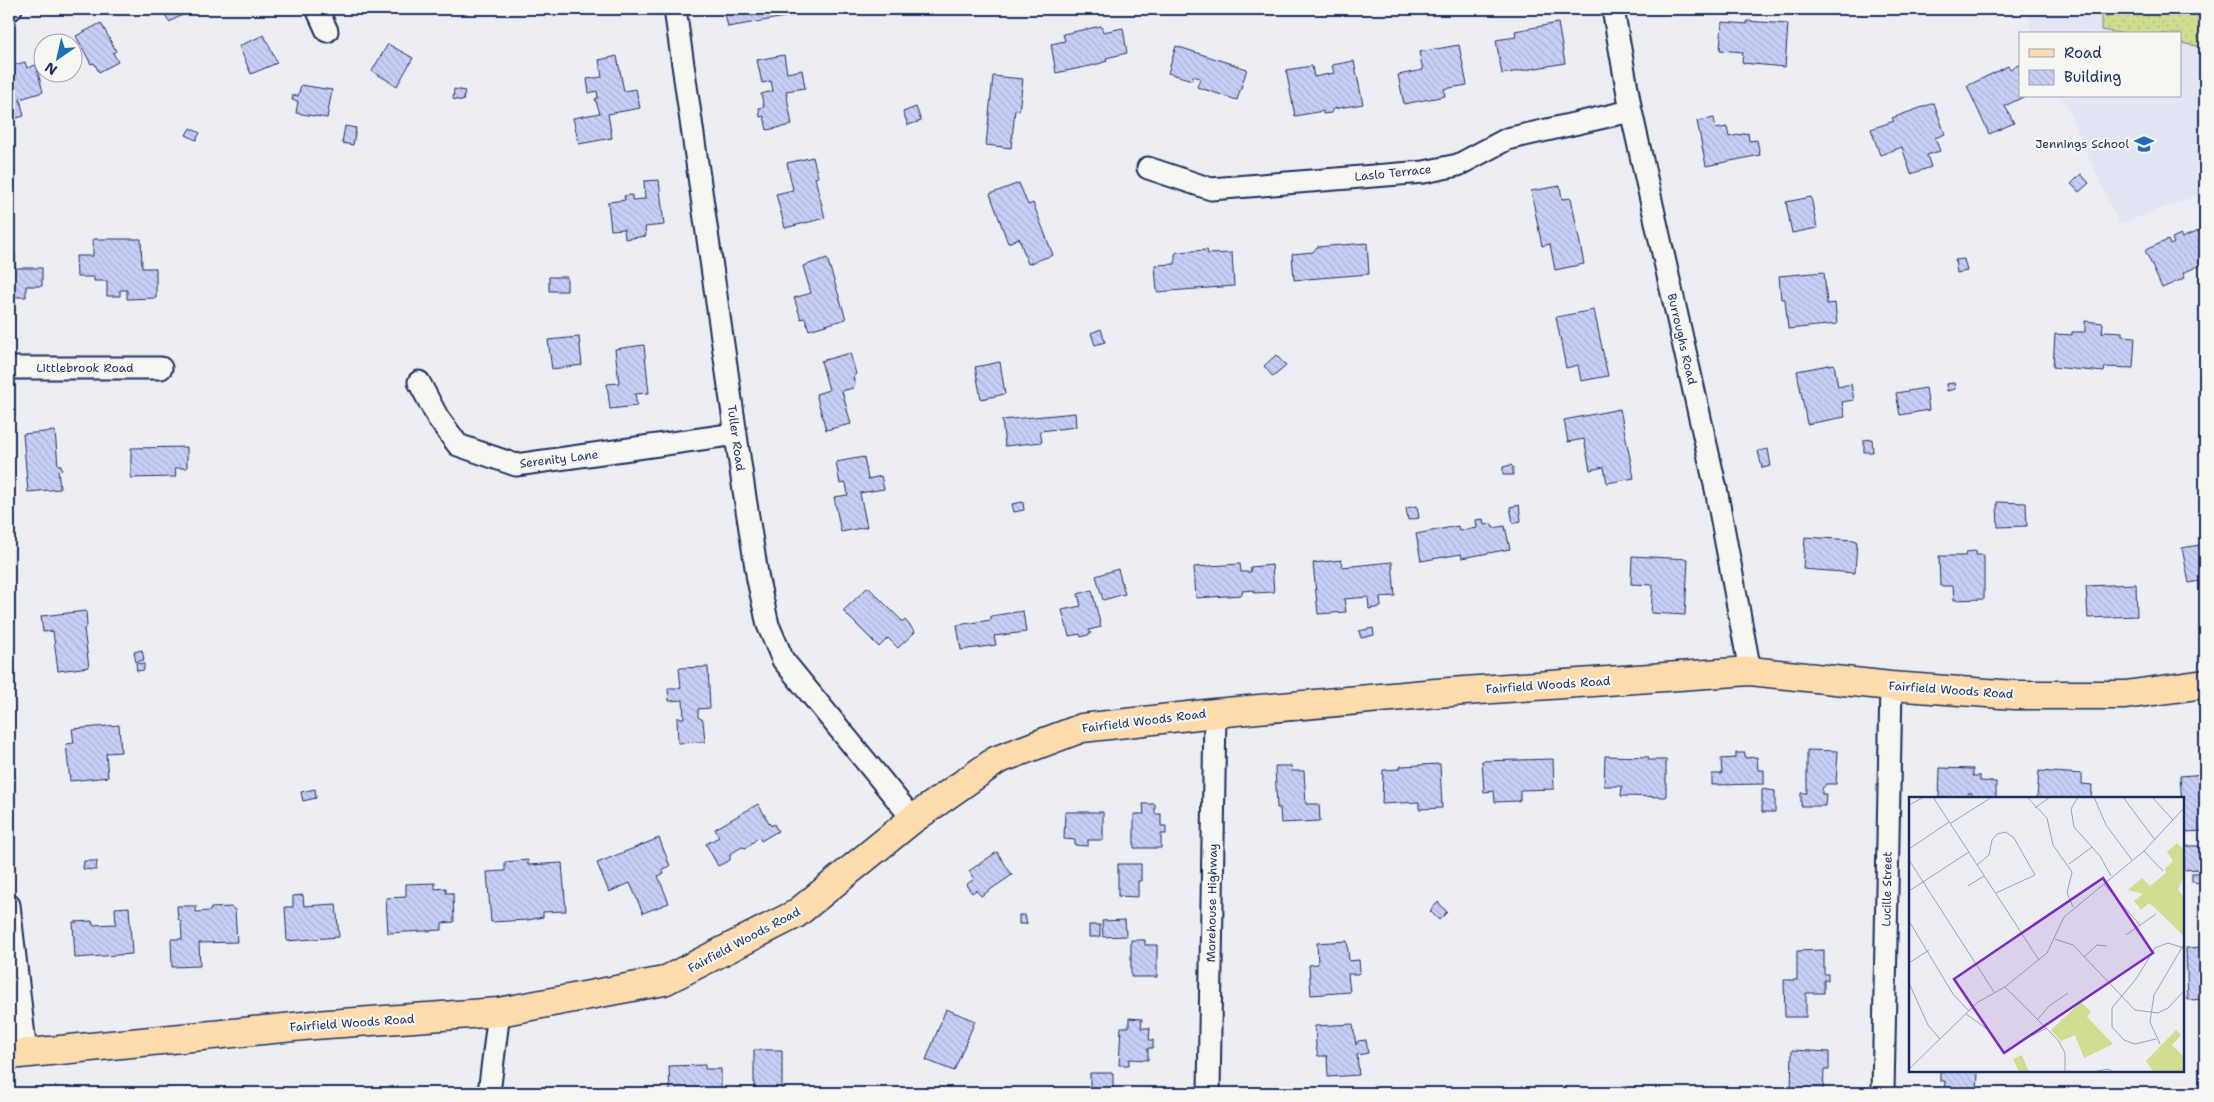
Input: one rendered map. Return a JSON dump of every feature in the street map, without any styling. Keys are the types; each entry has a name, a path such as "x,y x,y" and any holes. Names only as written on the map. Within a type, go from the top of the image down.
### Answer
{"main road":[{"name":"Fairfield Woods Road","path":"17,1054 314,1025 499,1012 664,982 796,914 913,819 997,760 1082,728 1215,712 1436,693 1750,670 1891,686 2015,695 2125,695 2205,684"}],"street":[{"path":"317,9 327,31"},
{"name":"Tuller Road","path":"675,9 758,580 768,625 782,660 913,819"},
{"name":"Burroughs Road","path":"1613,9 1631,110 1716,490 1750,670"},
{"name":"Laslo Terrace","path":"1148,168 1211,189 1424,172 1458,165 1507,139 1631,110"},
{"name":"Littlebrook Road","path":"9,368 161,368"},
{"name":"Serenity Lane","path":"419,382 438,418 458,444 516,465 736,434"},
{"name":"Lucille Street","path":"1883,1093 1891,686"},
{"name":"Morehouse Highway","path":"1209,1093 1215,712"},
{"path":"9,905 17,1054"},
{"path":"489,1093 499,1012"}],"shaded area":[{"name":"Jennings School","path":"2028,9 2205,9 2205,193 2119,224 2063,98 2182,98 2182,32 2032,32"}],"green space":[{"path":"2101,9 2205,9 2203,47 2182,43 2182,32 2114,32 2101,30"}],"building":[{"path":"162,9 194,9 169,22"},
{"path":"583,9 608,9 608,10 583,12"},
{"path":"724,9 795,9 796,15 728,27"},
{"path":"1747,21 1788,24 1785,67 1742,63 1743,52 1720,50 1722,22 1747,24"},
{"path":"101,23 116,51 113,53 118,62 99,72 94,63 91,64 82,47 82,33"},
{"path":"1558,23 1565,63 1502,74 1496,40 1516,37 1515,31"},
{"path":"1101,26 1103,32 1123,28 1127,53 1106,58 1107,61 1095,65 1056,73 1051,44 1065,41 1063,34"},
{"path":"264,35 277,63 251,74 239,46"},
{"path":"388,44 413,58 397,86 372,71"},
{"path":"1459,45 1467,85 1444,89 1445,96 1404,104 1398,75 1423,70 1419,52"},
{"path":"1176,46 1247,69 1237,100 1197,87 1200,78 1193,76 1192,80 1168,73"},
{"path":"784,55 787,73 802,70 805,88 786,91 792,125 767,130 764,116 760,117 759,108 764,107 761,94 773,91 771,81 762,83 757,60"},
{"path":"617,56 624,91 636,89 640,108 608,114 612,138 579,144 573,118 600,113 595,99 598,98 597,91 589,93 587,79 602,77 599,60"},
{"path":"1354,61 1363,104 1333,109 1331,113 1323,114 1323,111 1295,116 1286,70 1312,66 1314,77 1334,73 1332,65"},
{"path":"25,62 27,68 32,66 32,82 40,82 43,92 20,99 24,116 9,120 9,73 13,72 11,66"},
{"path":"2019,64 2019,98 2021,98 2005,106 2014,123 1989,134 1967,86 2008,66 2010,69"},
{"path":"993,76 1023,79 1019,111 1015,110 1011,148 986,145"},
{"path":"301,85 332,90 327,118 296,113 298,101 292,100 293,95 298,96"},
{"path":"454,89 465,91 463,101 453,99"},
{"path":"1934,103 1945,134 1935,138 1940,151 1927,155 1931,167 1911,174 1902,147 1880,155 1871,129 1894,121 1892,118"},
{"path":"916,107 921,121 908,125 903,112"},
{"path":"1714,118 1716,129 1727,127 1729,137 1748,133 1749,141 1757,140 1760,155 1706,166 1697,121"},
{"path":"345,126 356,128 353,145 342,143"},
{"path":"190,128 200,133 196,140 186,135"},
{"path":"813,157 818,177 815,178 825,218 785,228 776,194 793,190 787,163"},
{"path":"2081,174 2089,183 2079,192 2071,184"},
{"path":"659,180 664,225 645,227 646,236 625,239 624,229 611,230 608,202 625,200 624,196 632,195 632,200 645,199 644,181"},
{"path":"1019,183 1028,205 1033,203 1053,255 1028,264 1019,238 1008,243 990,194"},
{"path":"1560,186 1562,199 1571,198 1584,264 1555,270 1550,244 1542,246 1531,191"},
{"path":"1811,197 1817,228 1792,233 1786,202"},
{"path":"2205,228 2205,263 2183,273 2185,278 2162,288 2145,250 2168,240 2170,245 2174,243 2172,239 2181,235 2182,238"},
{"path":"93,239 141,239 142,268 156,268 156,298 127,299 127,290 120,290 120,296 107,296 107,281 94,281 94,277 77,277 76,256 93,256"},
{"path":"1367,243 1369,274 1294,280 1292,254 1313,252 1317,247"},
{"path":"1207,250 1208,254 1232,253 1234,286 1157,292 1155,265 1175,264 1175,254 1177,252"},
{"path":"9,253 15,253 15,268 42,268 42,286 26,286 26,297 9,297"},
{"path":"827,258 846,319 809,330 805,318 801,319 794,298 811,293 803,266"},
{"path":"1964,259 1967,271 1957,273 1955,260"},
{"path":"1824,272 1827,304 1835,303 1837,324 1788,329 1785,299 1781,299 1779,276"},
{"path":"549,277 567,277 567,291 549,291"},
{"path":"1594,310 1608,376 1581,381 1578,365 1566,368 1556,317"},
{"path":"2085,321 2103,323 2102,334 2106,331 2122,332 2122,336 2135,337 2133,368 2105,367 2104,372 2053,367 2055,334 2072,335 2072,332 2085,332"},
{"path":"1101,329 1105,342 1095,345 1091,333"},
{"path":"579,337 582,365 552,369 548,340"},
{"path":"644,345 649,393 635,394 637,406 610,409 607,384 619,383 615,349"},
{"path":"850,353 856,374 853,377 855,384 853,388 842,391 851,424 826,430 816,394 829,390 821,361"},
{"path":"1276,355 1286,366 1273,377 1264,366"},
{"path":"1000,362 1005,394 981,399 975,367"},
{"path":"1834,364 1838,387 1851,384 1854,400 1842,402 1845,417 1807,424 1797,371"},
{"path":"1954,383 1955,389 1947,391 1946,384"},
{"path":"1926,388 1929,410 1900,415 1896,393"},
{"path":"1620,409 1634,478 1607,483 1604,467 1590,470 1584,439 1568,442 1564,420"},
{"path":"1075,413 1076,427 1040,431 1042,442 1005,446 1002,420"},
{"path":"55,431 58,465 61,465 62,470 58,471 60,489 28,492 23,434"},
{"path":"1872,439 1873,452 1864,452 1864,440"},
{"path":"187,447 187,468 175,468 176,476 131,478 131,448"},
{"path":"1768,449 1771,466 1762,468 1758,451"},
{"path":"864,457 868,479 881,476 884,489 860,493 867,527 841,532 834,497 848,495 846,483 840,484 836,462"},
{"path":"1511,465 1513,467 1513,475 1503,475 1503,467"},
{"path":"1023,502 1024,510 1014,512 1012,504"},
{"path":"1997,502 2026,503 2027,526 1998,527"},
{"path":"1519,505 1521,521 1513,523 1510,507"},
{"path":"1417,506 1419,518 1408,520 1406,508"},
{"path":"1483,519 1484,525 1492,524 1493,528 1505,526 1510,549 1462,558 1461,554 1421,561 1416,534 1458,526 1459,531 1477,528 1476,520"},
{"path":"1805,537 1854,540 1857,542 1855,573 1803,569"},
{"path":"2205,544 2205,580 2189,583 2182,548"},
{"path":"1976,551 1976,555 1984,555 1984,599 1954,600 1953,586 1940,586 1939,556 1965,556 1966,552"},
{"path":"1632,556 1688,559 1685,615 1651,613 1653,585 1631,584"},
{"path":"1341,560 1342,567 1392,562 1395,596 1380,597 1381,607 1369,609 1368,597 1344,599 1346,612 1318,614 1313,563"},
{"path":"1240,564 1241,572 1251,572 1250,567 1272,565 1274,592 1254,593 1254,590 1242,591 1242,595 1196,598 1194,567"},
{"path":"1118,569 1125,594 1103,600 1096,576"},
{"path":"2136,584 2137,616 2088,618 2086,586"},
{"path":"868,587 903,622 905,620 915,632 898,648 888,638 879,647 843,611"},
{"path":"1092,590 1101,627 1089,630 1091,634 1081,637 1080,634 1069,636 1062,610 1081,606 1078,594"},
{"path":"86,611 87,626 84,629 89,667 58,671 53,631 43,632 41,616"},
{"path":"1023,611 1026,632 994,636 996,645 961,650 957,625 991,620 991,616"},
{"path":"1373,628 1374,635 1361,638 1359,631"},
{"path":"142,650 144,660 136,662 134,652"},
{"path":"136,663 144,664 144,670 137,671"},
{"path":"708,667 710,708 698,709 698,717 703,720 705,742 678,743 677,718 684,718 683,700 669,701 668,688 681,688 679,668"},
{"path":"119,725 121,752 106,753 108,777 70,781 66,744 74,743 72,729"},
{"path":"1807,750 1838,751 1836,784 1826,784 1822,789 1822,794 1826,794 1825,806 1801,806 1801,793 1807,793"},
{"path":"1736,753 1745,753 1745,758 1757,757 1758,770 1764,770 1764,784 1712,785 1712,774 1722,774 1721,759 1736,758"},
{"path":"1605,756 1649,757 1648,760 1666,760 1666,797 1621,796 1622,786 1604,786"},
{"path":"1553,759 1554,789 1520,790 1520,800 1518,801 1495,802 1494,791 1484,792 1482,761"},
{"path":"1440,764 1442,808 1419,809 1419,802 1382,804 1383,770 1399,769 1401,766"},
{"path":"1275,766 1291,766 1292,771 1304,771 1306,804 1319,804 1320,821 1281,823 1280,808 1277,808"},
{"path":"1940,768 1973,769 1973,776 1980,776 1980,781 1996,782 1996,797 1972,797 1972,793 1968,793 1968,797 1939,797"},
{"path":"2039,771 2082,774 2082,784 2092,785 2091,797 2037,797"},
{"path":"2205,774 2205,831 2184,832 2184,797 2182,797 2180,776"},
{"path":"315,789 316,798 303,801 301,792"},
{"path":"1762,789 1775,791 1775,812 1762,812"},
{"path":"758,804 771,826 774,824 778,831 761,841 759,837 746,848 742,847 730,854 730,860 718,866 706,844 719,837 715,829"},
{"path":"1143,804 1155,804 1155,814 1161,814 1161,826 1166,826 1166,834 1161,834 1161,848 1134,848 1134,814 1144,814"},
{"path":"1065,812 1103,812 1103,840 1088,840 1088,846 1075,845 1075,840 1064,839"},
{"path":"659,838 670,866 662,869 664,874 658,876 669,903 643,913 630,883 609,892 597,863"},
{"path":"2184,846 2199,846 2200,869 2184,870"},
{"path":"997,852 1012,875 981,896 976,890 972,893 966,885 974,879 969,871"},
{"path":"528,860 528,865 562,863 566,911 543,912 543,917 528,920 491,922 487,872 505,871 505,862"},
{"path":"84,861 97,861 96,870 83,869"},
{"path":"1118,864 1141,864 1141,881 1138,881 1138,897 1118,896"},
{"path":"2192,873 2201,873 2201,883 2192,882"},
{"path":"435,883 435,889 446,888 446,893 453,893 454,922 442,923 442,930 388,933 386,898 406,897 406,884"},
{"path":"303,895 304,906 336,904 339,937 287,941 285,907 293,907 293,896"},
{"path":"1438,902 1447,912 1439,920 1430,911"},
{"path":"177,906 196,906 196,912 210,911 211,908 231,907 235,910 237,942 199,943 200,966 172,967 171,939 182,939 181,921 178,919"},
{"path":"129,907 132,954 75,958 73,922 92,921 93,925 116,924 115,908"},
{"path":"1019,915 1025,915 1027,924 1019,924"},
{"path":"1125,920 1126,936 1103,937 1102,921"},
{"path":"1089,925 1100,925 1100,937 1089,937"},
{"path":"1131,940 1145,940 1145,945 1157,945 1157,977 1131,977"},
{"path":"1347,941 1349,961 1359,960 1360,971 1358,974 1348,974 1350,992 1311,995 1309,965 1318,964 1317,943"},
{"path":"2205,947 2205,999 2188,1000 2186,948"},
{"path":"1824,950 1824,974 1828,974 1828,980 1824,980 1824,993 1806,993 1806,1017 1785,1017 1784,980 1797,980 1797,951"},
{"path":"946,1009 975,1021 954,1071 926,1060"},
{"path":"1129,1018 1142,1019 1141,1028 1150,1028 1149,1040 1153,1040 1153,1048 1148,1048 1148,1060 1129,1059 1129,1065 1119,1065 1121,1027 1129,1027"},
{"path":"1353,1024 1356,1045 1358,1041 1366,1040 1368,1053 1357,1055 1359,1075 1328,1077 1327,1056 1318,1056 1315,1026"},
{"path":"754,1050 782,1050 782,1093 754,1093"},
{"path":"1792,1050 1829,1052 1829,1070 1824,1070 1823,1093 1791,1093"},
{"path":"2203,1062 2205,1062 2205,1093 2202,1093"},
{"path":"705,1065 705,1069 721,1069 721,1093 666,1093 666,1091 670,1091 669,1066"},
{"path":"1940,1072 1978,1072 1977,1093 1944,1092 1945,1081 1940,1081"},
{"path":"1090,1073 1113,1073 1113,1093 1090,1093"}],"place":[{"name":"Jennings School","path":"2144,144"}]}
